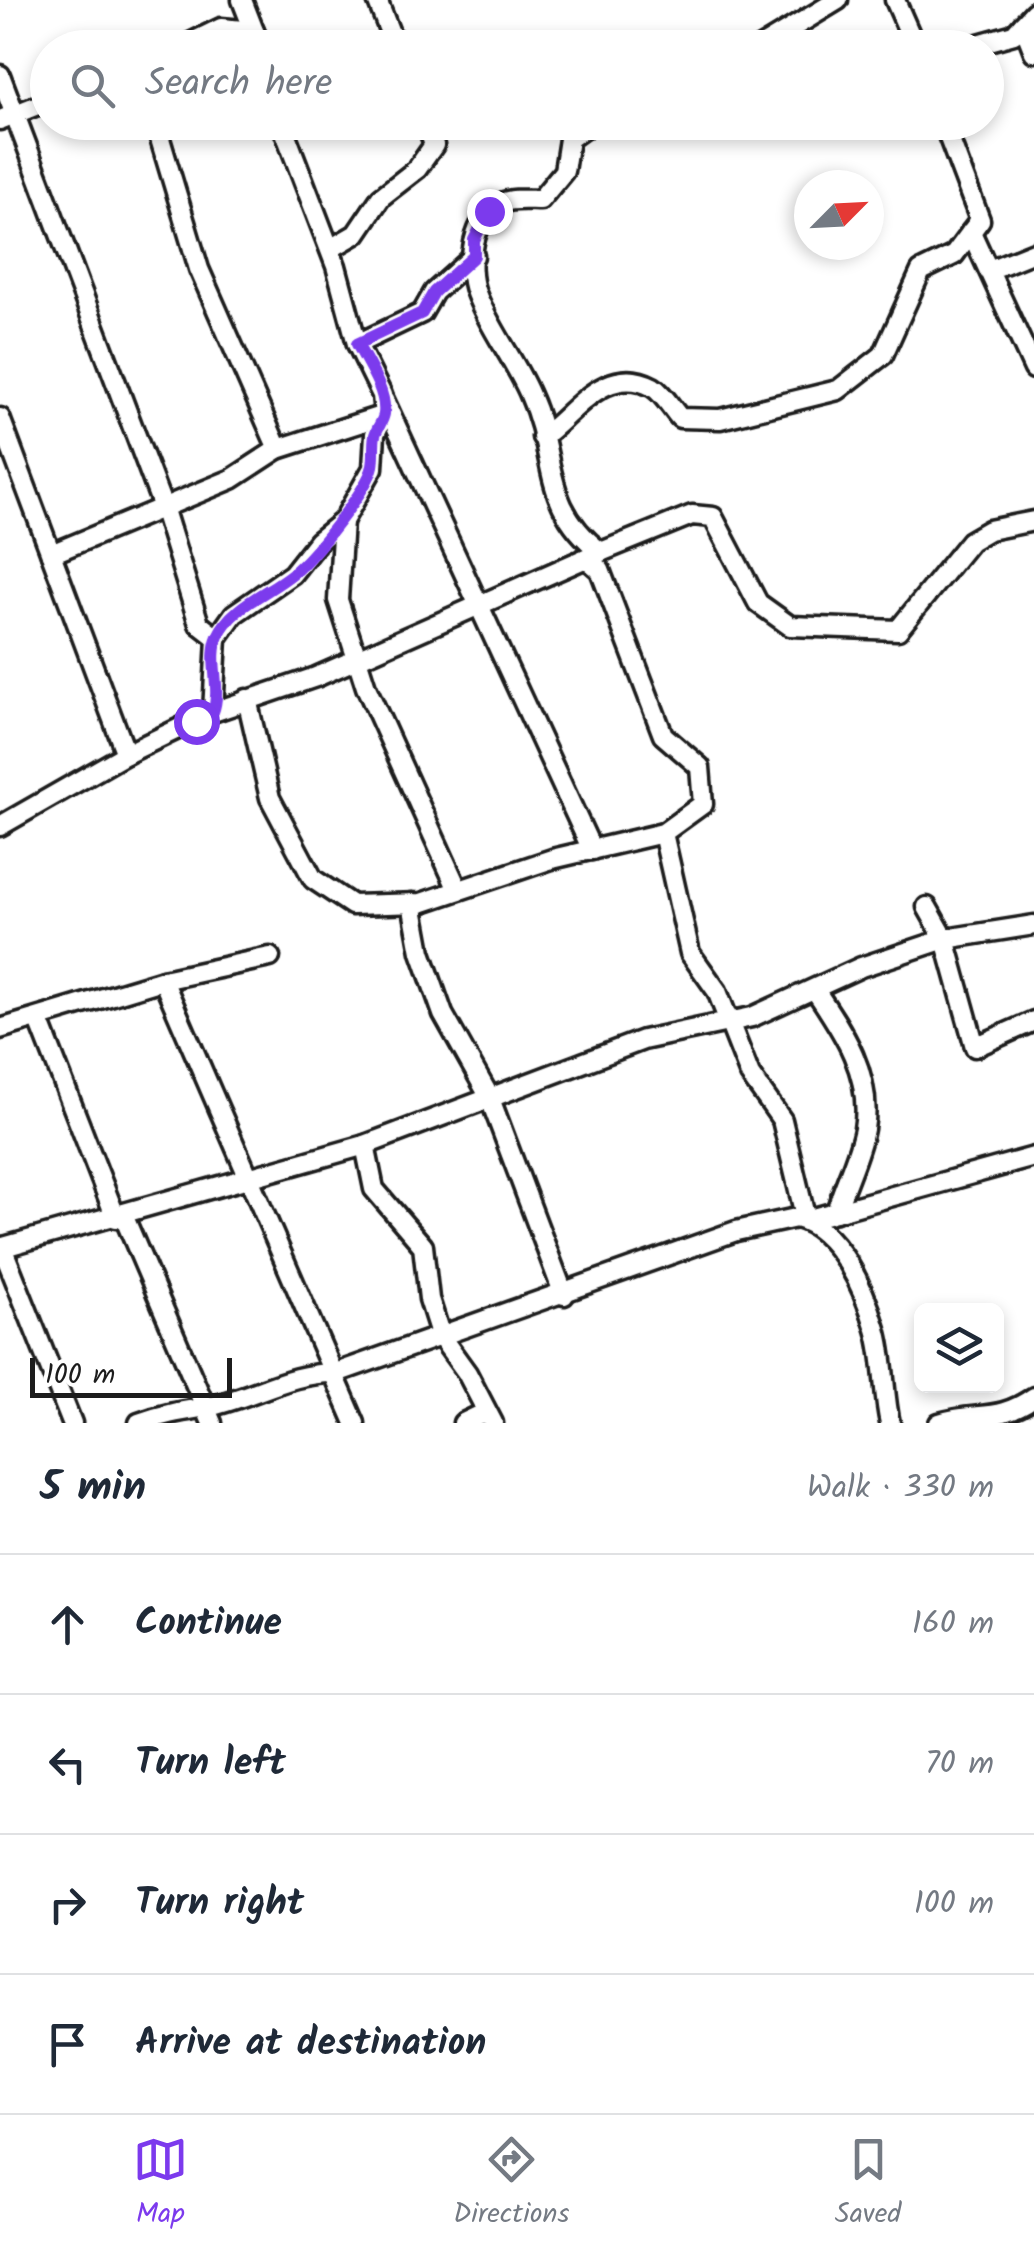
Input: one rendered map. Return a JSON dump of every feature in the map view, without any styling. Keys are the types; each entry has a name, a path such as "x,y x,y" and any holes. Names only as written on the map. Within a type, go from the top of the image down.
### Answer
{"street":[{"path":"242,0 254,30"},
{"path":"377,0 389,30"},
{"path":"789,30 838,0"},
{"path":"895,0 908,30"},
{"path":"1004,37 1014,34 1028,18"},
{"path":"1028,18 1034,52"},
{"path":"0,75 8,117 164,510 200,624 217,638"},
{"path":"160,140 199,269 278,448"},
{"path":"288,140 330,249 357,344 383,405 592,850"},
{"path":"330,249 356,234 381,197 428,159 432,140"},
{"path":"247,699 270,798 314,879 352,904 412,904 663,833 703,804 700,767 664,735 600,570 574,532 558,499 532,398 474,290 474,240 489,211 504,202 540,200 564,171 569,140"},
{"path":"542,437 594,388 626,382 654,388 680,418 720,419 838,390 883,355 922,271 954,254 980,220 950,140"},
{"path":"971,232 1034,369"},
{"path":"989,270 1034,252"},
{"path":"357,344 422,313 434,292 474,256"},
{"path":"51,554 164,510 232,479 278,448 383,405"},
{"path":"383,405 375,434 373,468 347,507 338,600 357,658 458,890"},
{"path":"0,418 126,754"},
{"path":"0,826 126,754 213,712 357,658 692,515 713,518 758,603 790,626 898,630 970,541 989,530 1034,522"},
{"path":"213,712 217,638 234,614 292,574 318,541 344,520"},
{"path":"663,833 690,954 717,992 750,1076 782,1120 806,1220 841,1252 876,1329 890,1423"},
{"path":"412,904 421,952 443,1014 489,1096 564,1295"},
{"path":"927,907 945,939 975,1046 1034,1021"},
{"path":"72,1423 1,1248 365,1145 643,1040 730,1024 861,967 945,939 1034,926"},
{"path":"0,1029 162,980 270,957"},
{"path":"162,980 355,1423"},
{"path":"814,990 850,1046 866,1101 864,1132 836,1212"},
{"path":"39,1020 120,1217 208,1415"},
{"path":"365,1145 374,1189 424,1246 429,1299 441,1338 477,1389 490,1417 463,1423"},
{"path":"139,1423 186,1407 208,1415 308,1373 336,1373 736,1232 784,1219 806,1220 1034,1156"},
{"path":"938,1423 962,1416 1000,1420 1034,1397"}],"route":[{"path":"196,721 213,712 216,702 217,638 234,614 292,574 318,541 333,532 373,468 375,434 384,415 382,396 357,344 404,325 422,313 434,292 474,256 474,240 489,211"}]}
